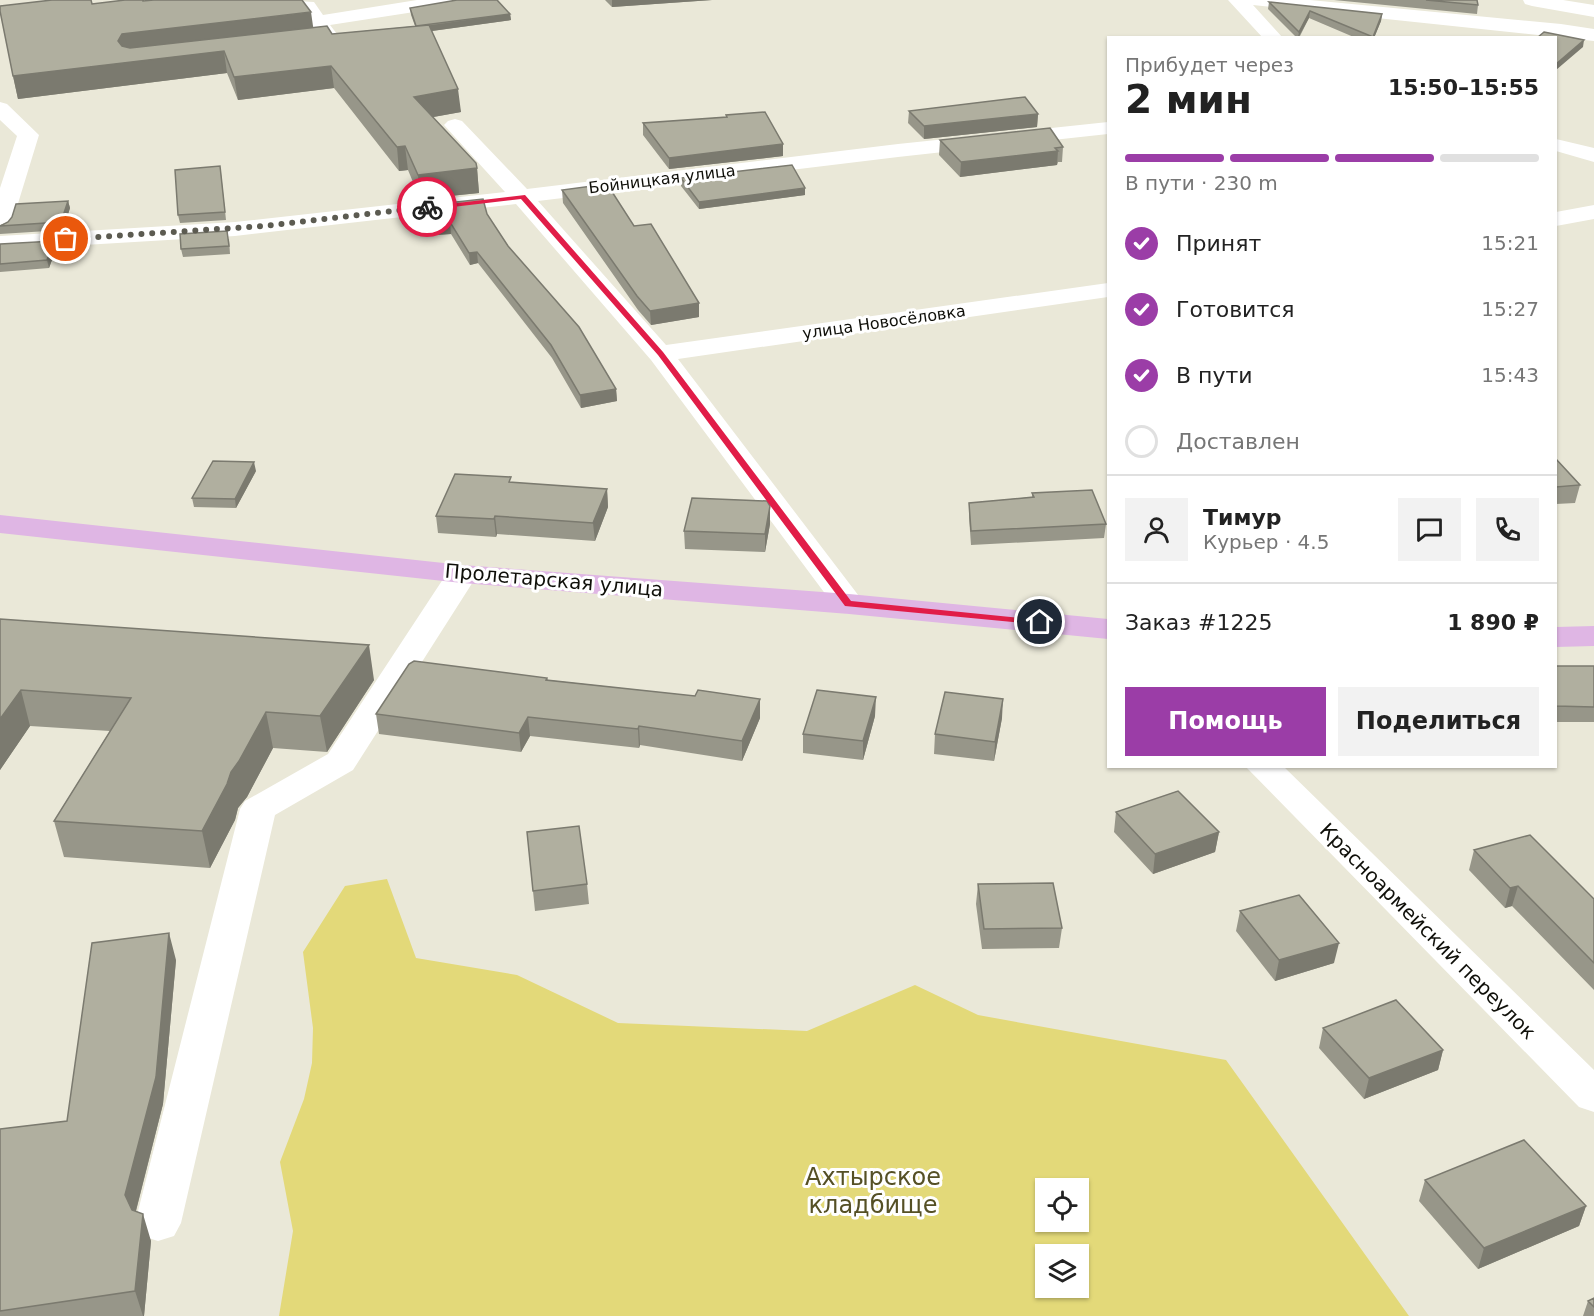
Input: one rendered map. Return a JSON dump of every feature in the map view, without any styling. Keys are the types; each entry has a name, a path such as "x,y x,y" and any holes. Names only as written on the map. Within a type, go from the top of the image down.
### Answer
{"main road":[{"name":"Пролетарская улица","path":"0,524 462,574 849,604 1107,629"},
{"path":"1557,637 1594,636"}],"street":[{"path":"285,44 331,39 307,6 290,0"},
{"path":"318,21 452,0"},
{"path":"1237,0 1273,36"},
{"path":"1253,0 1561,30 1594,36"},
{"path":"1532,0 1594,10"},
{"path":"0,108 28,135 0,223"},
{"path":"455,125 522,197 660,354 849,604"},
{"name":"Бойницкая улица","path":"0,243 264,226 522,197 949,143 1107,128"},
{"path":"1557,145 1594,155"},
{"path":"1557,219 1594,212"},
{"name":"улица Новосёловка","path":"660,354 1107,290"},
{"path":"158,1223 258,809 341,762 462,574"},
{"name":"Красноармейский переулок","path":"1264,768 1594,1096"}],"green space":[{"name":"Ахтырское кладбище","path":"387,879 416,958 517,975 618,1023 807,1031 915,985 978,1015 1226,1060 1409,1316 279,1316 293,1231 280,1162 304,1099 312,1063 313,1028 303,952 345,886"}],"building":[{"path":"52,0 91,0 92,4 125,0 302,0 311,12 122,34 118,41 122,46 130,48 327,26 332,34 429,25 458,89 414,97 476,163 477,168 418,175 405,146 397,147 331,66 234,77 224,51 13,76 0,6"},
{"path":"457,0 497,0 510,14 416,26 410,8"},
{"path":"1426,0 1477,0 1478,5"},
{"path":"1269,2 1382,14 1373,36 1310,11 1299,32"},
{"path":"1544,32 1584,40 1557,63 1557,36 1539,36"},
{"path":"1025,97 1038,114 924,126 909,111"},
{"path":"765,112 783,144 669,158 643,123 727,117 726,115"},
{"path":"1050,128 1063,147 1055,148 1058,151 961,162 940,140"},
{"path":"792,165 805,188 699,202 681,178"},
{"path":"220,166 225,212 178,215 175,170"},
{"path":"607,184 634,226 651,224 699,303 650,311 562,190"},
{"path":"483,199 487,214 508,246 579,327 616,389 580,395 551,345 477,252 469,253 450,222 434,224 430,205"},
{"path":"68,201 61,222 0,226 12,217 16,204"},
{"path":"227,231 229,246 181,249 180,234"},
{"path":"54,241 47,260 0,264 0,244"},
{"path":"1557,460 1580,485 1557,487"},
{"path":"213,461 254,462 235,499 192,498"},
{"path":"455,474 511,477 509,482 607,489 593,523 495,516 494,519 436,516"},
{"path":"1092,490 1106,524 971,531 969,503 1034,497 1032,493"},
{"path":"692,498 767,501 770,506 765,534 684,531"},
{"path":"0,619 369,645 320,716 266,712 231,772 202,831 54,821 131,698 21,690 0,719"},
{"path":"414,661 547,678 546,680 695,696 698,690 760,699 742,741 639,726 638,729 528,717 519,733 376,714 409,664"},
{"path":"1557,666 1594,666 1594,707 1557,706"},
{"path":"817,690 876,697 863,741 803,734"},
{"path":"945,692 1003,699 995,742 935,734"},
{"path":"1178,791 1219,832 1155,854 1116,812"},
{"path":"579,826 587,884 533,891 527,832"},
{"path":"1530,835 1594,899 1594,963 1518,886 1510,888 1474,850"},
{"path":"1053,883 1062,928 984,929 978,884"},
{"path":"1299,895 1339,943 1279,960 1240,911"},
{"path":"169,933 156,1077 125,1195 132,1210 143,1214 135,1291 0,1311 0,1129 67,1121 92,943"},
{"path":"1396,1000 1443,1050 1369,1078 1323,1028"},
{"path":"1524,1140 1586,1206 1484,1248 1425,1180"},
{"path":"1594,1298 1594,1307 1588,1301"}],"way so far":[{"path":"66,239 264,226 427,207"}],"route":[{"path":"427,207 522,197 660,354 849,604 1040,622"}]}
